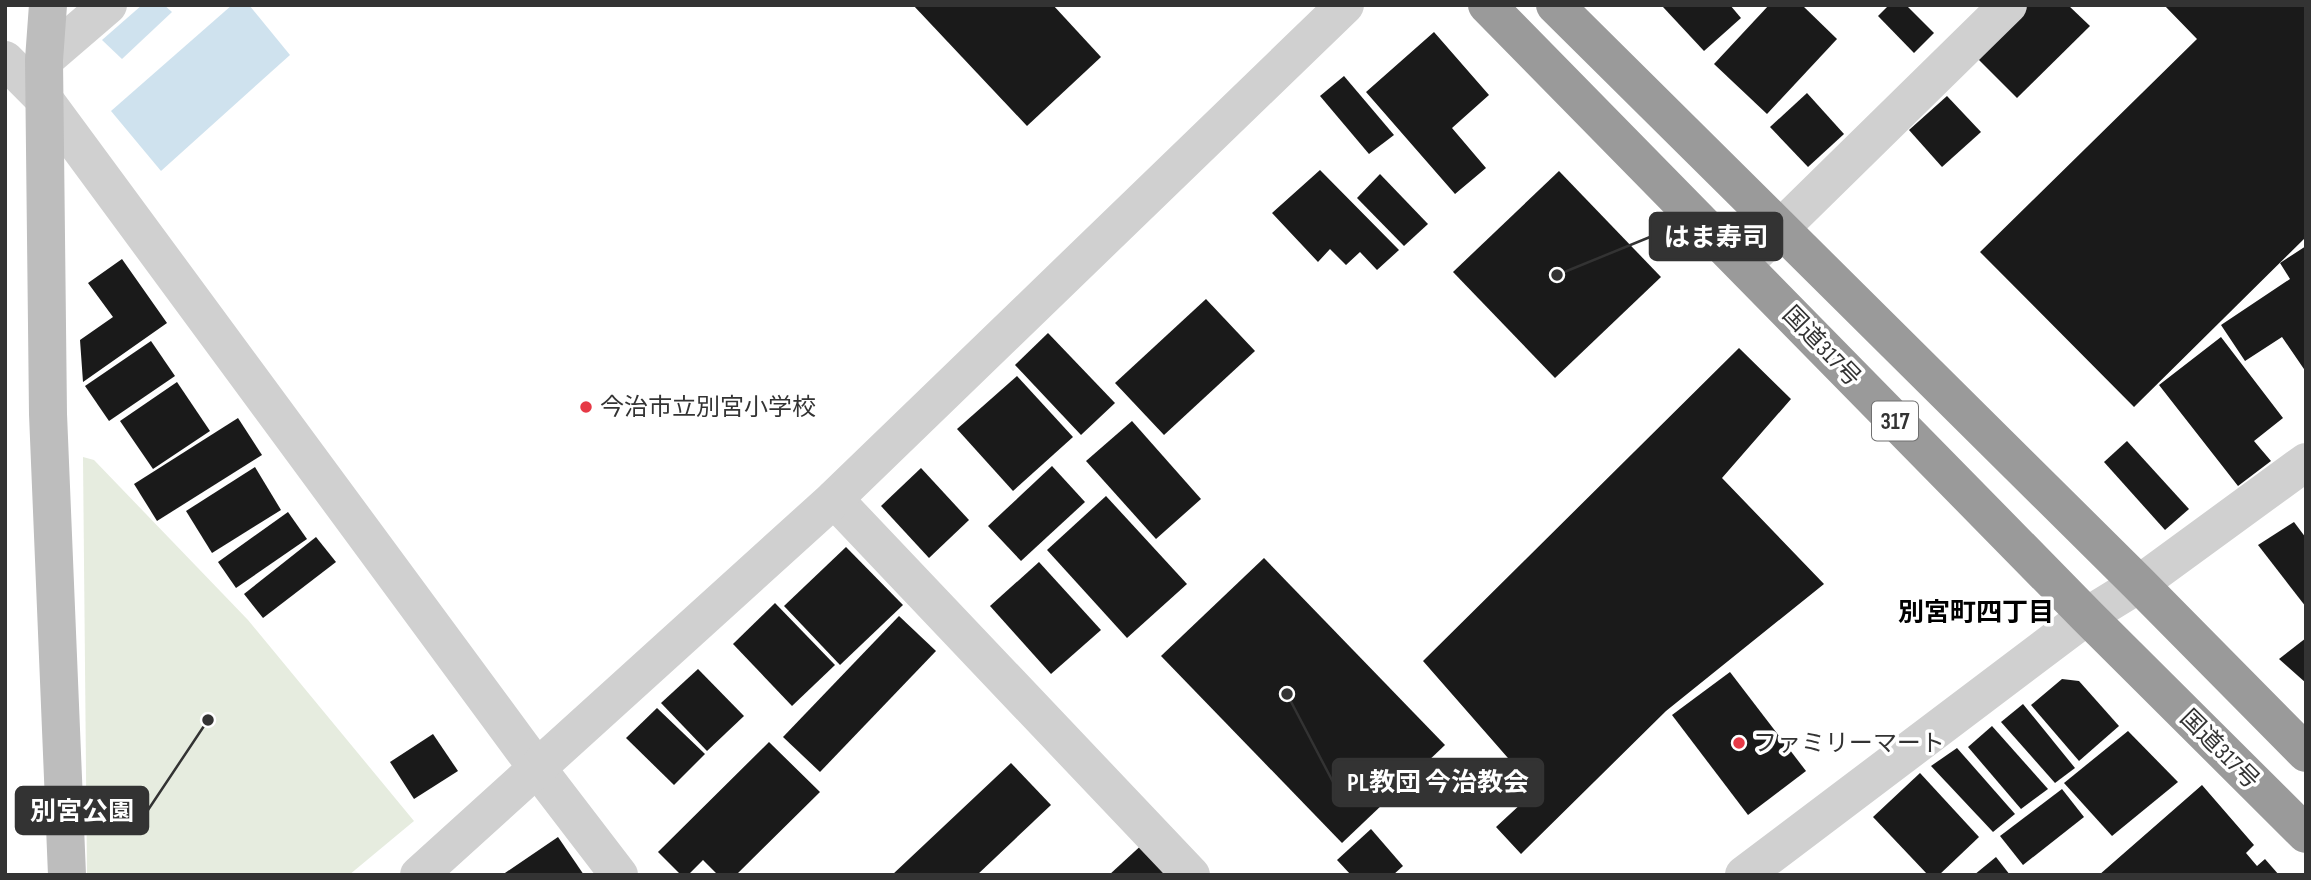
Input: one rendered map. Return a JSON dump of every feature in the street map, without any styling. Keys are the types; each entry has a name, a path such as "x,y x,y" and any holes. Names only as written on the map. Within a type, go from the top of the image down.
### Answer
{"highway":[{"name":"国道317号","path":"1487,5 2087,616 2306,834"},
{"name":"317","path":"1555,5 2306,752"}],"street":[{"path":"48,5 44,60 48,414 67,875"},
{"path":"44,60 108,5"},
{"path":"419,875 834,499 1345,5"},
{"path":"1742,265 1782,229 2008,5"},
{"path":"5,60 44,99 537,768 619,875"},
{"path":"1745,875 2087,616 2139,584 2306,462"},
{"path":"834,499 1191,875"}],"shaded area":[{"path":"83,457 94,460 248,620 414,821 349,875 87,875"}],"water":[{"path":"142,5 164,5 172,12 122,59 102,40"},
{"path":"232,5 249,5 290,55 161,171 111,111"}],"building":[{"path":"913,5 1053,5 1101,57 1027,126"},
{"path":"1730,5 1741,18 1704,51 1663,7"},
{"path":"1769,5 1802,5 1837,39 1767,114 1714,64"},
{"path":"1889,5 1906,5 1934,33 1914,53 1878,16"},
{"path":"2023,5 2068,5 2090,26 2017,98 1973,54"},
{"path":"2164,5 2306,5 2306,237 2134,407 1980,252 2197,39"},
{"path":"1434,32 1489,95 1452,128 1486,168 1455,194 1366,92"},
{"path":"1344,76 1394,135 1369,154 1320,96"},
{"path":"1807,93 1844,134 1808,167 1770,127"},
{"path":"1947,96 1981,132 1942,167 1909,130"},
{"path":"1320,170 1399,250 1377,270 1360,252 1346,265 1330,249 1318,262 1272,213"},
{"path":"1559,171 1661,277 1555,378 1453,272"},
{"path":"1380,174 1428,224 1404,246 1357,198"},
{"path":"2306,246 2306,372 2282,337 2245,361 2221,325 2290,279 2280,263"},
{"path":"122,259 167,323 83,382 80,340 113,317 88,283"},
{"path":"1206,299 1255,351 1164,435 1115,383"},
{"path":"1048,333 1115,403 1081,435 1015,365"},
{"path":"2221,337 2283,418 2254,441 2271,461 2238,486 2159,385"},
{"path":"151,341 175,376 109,421 85,386"},
{"path":"1739,348 1791,399 1722,478 1824,584 1666,711 1521,854 1496,827 1536,790 1423,661"},
{"path":"1017,376 1073,437 1013,491 957,429"},
{"path":"177,382 210,431 153,469 120,421"},
{"path":"238,418 262,455 157,521 134,484"},
{"path":"1132,421 1201,499 1156,539 1086,461"},
{"path":"2127,441 2189,509 2165,530 2104,462"},
{"path":"1052,466 1085,502 1021,561 988,526"},
{"path":"255,467 281,510 212,553 186,511"},
{"path":"921,468 969,520 929,558 881,506"},
{"path":"1106,496 1187,584 1127,638 1047,550"},
{"path":"288,512 307,539 236,588 218,562"},
{"path":"2294,522 2306,538 2306,607 2258,545"},
{"path":"316,537 336,562 263,618 244,594"},
{"path":"846,547 903,605 840,665 784,606"},
{"path":"1264,558 1445,745 1342,843 1161,656"},
{"path":"1039,562 1101,630 1051,674 990,606"},
{"path":"775,603 835,665 792,706 733,644"},
{"path":"899,616 936,651 820,772 783,737"},
{"path":"2306,638 2306,683 2279,659"},
{"path":"698,669 744,716 707,751 661,703"},
{"name":"ファミリーマート","path":"1730,672 1806,771 1748,815 1672,715"},
{"path":"2062,679 2079,681 2119,726 2079,761 2031,705"},
{"path":"2023,704 2075,768 2055,783 2001,722"},
{"path":"657,708 705,754 674,785 626,738"},
{"path":"1992,726 2048,789 2021,809 1968,747"},
{"path":"2128,731 2178,782 2112,836 2064,783"},
{"path":"433,734 458,771 414,799 390,762"},
{"path":"769,742 820,792 736,875 718,875 703,860 688,875 681,875 658,852"},
{"path":"1957,748 2015,814 1993,832 1931,766"},
{"path":"1011,763 1051,805 977,875 892,875"},
{"path":"1920,773 1979,837 1939,875 1928,875 1873,817"},
{"path":"2202,785 2254,845 2246,853 2257,866 2265,859 2279,875 2099,875"},
{"path":"2062,789 2084,817 2023,865 2000,836"},
{"path":"1371,829 1403,866 1393,875 1351,875 1337,860"},
{"path":"558,837 584,875 502,875"},
{"path":"1146,841 1178,875 1109,875"},
{"path":"1996,857 2010,875 1974,875"}],"place":[{"name":"はま寿司","path":"1557,275"},
{"name":"今治市立別宮小学校","path":"586,407"},
{"name":"PL教団 今治教会","path":"1287,694"},
{"name":"別宮公園","path":"208,720"},
{"name":"ファミリーマート","path":"1739,743"}],"district":[{"name":"別宮町四丁目","path":"1976,612"}]}
